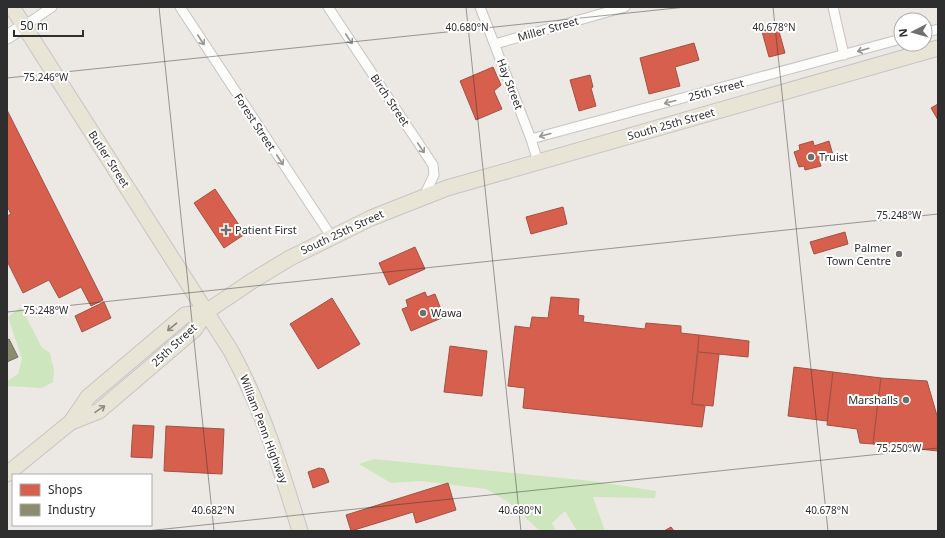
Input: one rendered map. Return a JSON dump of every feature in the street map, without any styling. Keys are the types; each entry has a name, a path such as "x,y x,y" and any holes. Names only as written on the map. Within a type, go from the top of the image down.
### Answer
{"main road":[{"name":"Butler Street","path":"12,7 206,312"},
{"name":"South 25th Street","path":"206,312 272,268 331,236 424,196 491,175 938,48"},
{"name":"25th Street","path":"7,474 71,422 88,398 186,315 206,312"},
{"name":"William Penn Highway","path":"206,312 241,369 258,407 281,468 300,531"}],"street":[{"path":"7,37 52,7"},
{"name":"Forest Street","path":"180,7 331,236"},
{"name":"Birch Street","path":"328,7 433,165 434,175 424,196"},
{"name":"Hay Street","path":"480,7 538,162"},
{"name":"Miller Street","path":"495,44 612,9 625,7"},
{"path":"833,7 844,55"},
{"name":"25th Street","path":"530,139 893,41"}],"green space":[{"path":"21,307 42,348 50,353 54,371 53,382 42,388 7,386 7,381 18,374 22,359 8,317"},
{"path":"374,459 592,481 656,491 655,498 593,497 605,531 577,531 565,511 552,523 556,531 540,531 507,501 486,489 421,481 391,483 359,464"}],"building: Shops":[{"path":"777,24 785,53 769,57 761,28"},
{"path":"694,43 699,60 675,67 680,86 649,94 640,58"},
{"path":"493,67 501,85 494,91 502,109 476,120 460,81"},
{"path":"590,75 593,87 591,88 596,106 579,111 570,80"},
{"path":"938,104 938,120 931,108"},
{"path":"7,110 103,300 91,306 81,287 59,298 49,280 23,293 7,261 7,216 11,214 7,206"},
{"name":"Truist","path":"813,141 814,146 829,141 833,155 819,159 821,166 805,170 804,166 799,167 794,152 800,150 799,145"},
{"path":"215,189 245,234 224,248 194,203"},
{"path":"563,207 567,224 531,234 526,217"},
{"path":"845,232 848,244 814,254 810,242"},
{"path":"415,247 425,269 389,285 379,263"},
{"name":"Wawa","path":"425,292 427,297 435,294 444,317 411,331 402,309 408,307 406,300"},
{"path":"551,297 579,299 578,315 584,316 583,322 645,329 646,323 681,326 681,333 699,335 692,404 705,406 702,427 523,408 525,388 508,386 515,326 530,328 532,317 548,318"},
{"path":"332,298 360,344 318,369 290,324"},
{"path":"104,302 111,318 82,332 75,316"},
{"path":"699,335 749,341 748,357 698,352"},
{"path":"450,346 487,351 482,396 444,392"},
{"path":"698,352 719,354 713,406 692,404"},
{"path":"794,367 833,372 827,421 788,416"},
{"path":"833,372 881,378 873,444 860,443 857,429 827,425"},
{"name":"Marshalls","path":"881,378 927,381 938,419 938,451 873,444"},
{"path":"133,425 154,426 152,458 131,457"},
{"path":"166,426 224,429 222,474 164,471"},
{"path":"319,468 324,469 329,482 313,488 308,472"},
{"path":"448,483 456,510 416,523 413,512 351,531 346,515"},
{"path":"671,527 674,531 664,531"}],"building: Industry":[{"path":"9,339 18,357 7,362 7,340"}],"place":[{"name":"Truist","path":"811,157"},
{"name":"Patient First","path":"226,230"},
{"name":"Palmer Town Centre","path":"899,254"},
{"name":"Wawa","path":"423,313"},
{"name":"Marshalls","path":"906,400"}]}
